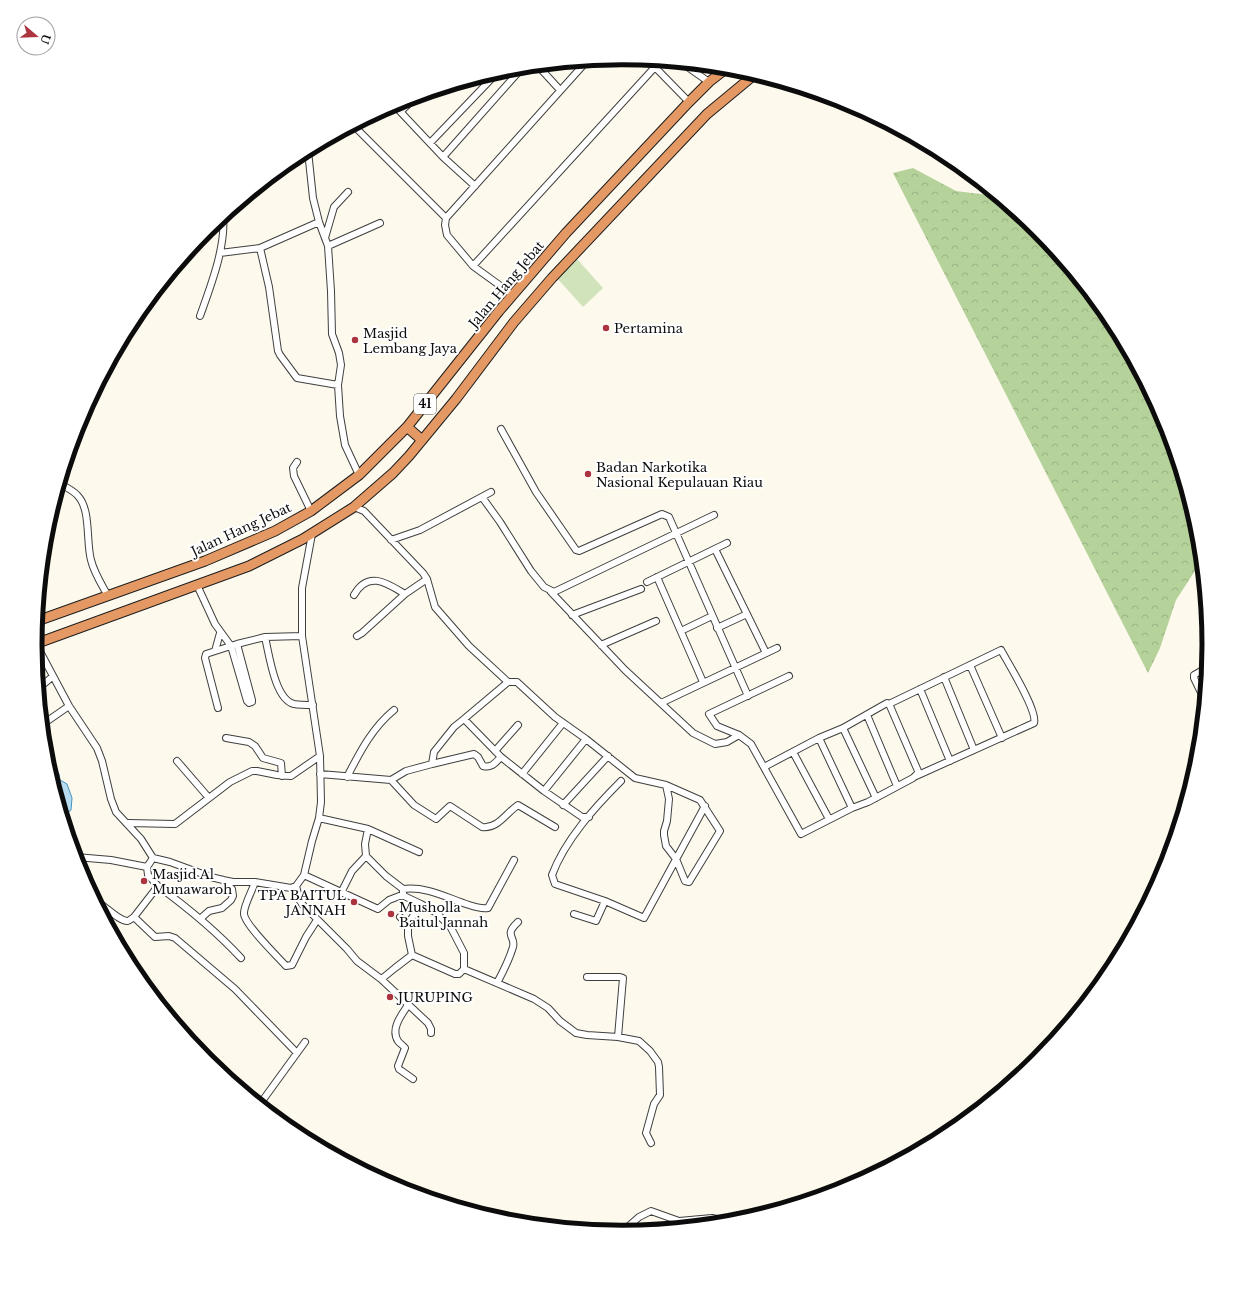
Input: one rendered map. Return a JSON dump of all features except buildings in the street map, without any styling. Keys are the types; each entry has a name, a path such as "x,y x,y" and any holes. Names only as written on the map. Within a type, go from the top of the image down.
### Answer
{"highway":[{"name":"Jalan Hang Jebat","path":"43,619 205,562 275,531 311,511 359,476 407,427 513,295 566,233 689,102 720,73"},
{"path":"42,642 249,566 312,534 354,507 409,456 456,399 514,322 552,278 707,114 748,79"},
{"path":"407,427 422,440"}],"street":[{"path":"513,295 473,266 447,235 445,224 446,218 582,66"},
{"path":"473,266 655,66 689,102"},
{"path":"691,69 709,82"},
{"path":"542,71 560,90"},
{"path":"443,158 516,75"},
{"path":"430,143 490,81"},
{"path":"401,112 406,107"},
{"path":"399,110 443,158 475,186"},
{"path":"358,130 446,218"},
{"path":"309,158 313,198 319,222 328,246 332,334 339,353 341,365 338,385 340,416 345,445 359,476"},
{"path":"325,238 334,207 348,192"},
{"path":"220,253 260,248 319,222"},
{"path":"328,246 380,223"},
{"path":"200,316 220,253 223,225"},
{"path":"260,248 269,288 280,355 298,379 338,385"},
{"path":"501,429 536,492 576,550 579,551 593,546 662,514 669,516 748,696"},
{"path":"297,462 293,468 294,476 311,511"},
{"path":"64,487 74,493 82,501 88,522 88,542 91,560 94,570 108,596"},
{"path":"391,540 420,530 490,492"},
{"path":"482,497 500,522 531,571 544,587 551,592 625,670 693,733 715,744 727,742 739,735"},
{"path":"354,507 364,511 427,579 435,607 469,646 508,682"},
{"path":"551,592 554,592 714,515"},
{"path":"42,657 69,706 97,748 116,812 128,823 141,839 153,858 170,862 210,877 233,882 255,882 291,888 296,886 304,875 319,818 320,802 320,756 302,636 302,588 312,534"},
{"path":"647,582 727,543"},
{"path":"715,549 766,653"},
{"path":"657,577 703,682"},
{"path":"356,636 362,633 405,594 427,579"},
{"path":"354,595 358,588 364,584 375,581 381,581 405,594"},
{"path":"197,585 210,615 220,633 234,645 252,700 252,702 249,703 247,701 234,645"},
{"path":"572,615 641,589"},
{"path":"717,628 747,614"},
{"path":"681,631 712,616"},
{"path":"601,645 656,620"},
{"path":"215,651 220,633"},
{"path":"218,708 205,658 207,653 265,637 302,636"},
{"path":"265,637 276,685 288,701 294,704 313,705"},
{"path":"661,703 777,648"},
{"path":"764,767 819,738 843,728 885,704 889,704 1001,650 1028,700 1035,718 1034,723 916,776 876,798 829,819 801,834 751,744 739,735 717,726 709,714 789,676"},
{"path":"970,665 1002,738"},
{"path":"1201,692 1194,675 1202,670"},
{"path":"43,684 52,677"},
{"path":"944,677 974,750"},
{"path":"432,764 434,752 454,727 508,682 514,681 520,684 546,710 586,739 635,778 666,785 700,800 720,832 689,882 685,881 676,859 666,846 664,835 668,817 669,799 666,785"},
{"path":"920,689 950,761"},
{"path":"889,704 918,771 916,776"},
{"path":"47,721 69,706"},
{"path":"347,777 374,730 385,717 394,710"},
{"path":"867,715 897,786"},
{"path":"464,719 501,757 522,774 582,818 589,817"},
{"path":"522,774 563,723"},
{"path":"496,751 518,725"},
{"path":"843,728 876,798"},
{"path":"226,738 249,742 255,746 263,758 281,763 282,776"},
{"path":"819,738 852,808"},
{"path":"544,791 586,739"},
{"path":"793,752 829,819"},
{"path":"320,774 391,780 406,772 474,754 478,756 483,766 488,767 494,765 501,757"},
{"path":"128,823 175,824 230,782 252,771 282,776 293,775 320,756"},
{"path":"563,804 608,756"},
{"path":"177,761 209,798"},
{"path":"391,780 414,804 436,820 450,806 482,827 486,828 501,821 518,805 555,828"},
{"path":"621,781 570,839 552,874 555,884 605,901 645,918 705,806"},
{"path":"319,818 368,829 418,852"},
{"path":"368,829 365,844 366,856 403,892 441,916 450,926 464,953 464,969 459,974 455,974 412,956"},
{"path":"341,893 352,871 366,856"},
{"path":"82,858 111,860 146,867"},
{"path":"146,867 153,858"},
{"path":"304,875 378,909 389,900 414,888 424,889 458,902 483,909 488,908 514,860"},
{"path":"146,867 148,875 158,886 200,918 241,958"},
{"path":"200,918 209,911 222,908 232,900 232,889 223,880"},
{"path":"255,882 244,910 244,915 252,928 286,966 292,965 306,937 317,920"},
{"path":"105,907 116,916 125,921 129,921 134,918 158,886"},
{"path":"296,886 300,902 347,948 357,961 381,979 429,1025 431,1034"},
{"path":"574,914 596,921 605,901"},
{"path":"412,956 408,936 408,924 421,904"},
{"path":"400,917 408,924"},
{"path":"134,918 155,937 170,936 175,938 235,989 297,1053"},
{"path":"497,983 506,967 513,946 513,940 510,933 518,922"},
{"path":"381,979 412,956"},
{"path":"464,969 545,1006 560,1021 576,1033 587,1036 618,1037 639,1041 650,1051 660,1067 660,1095 654,1104 646,1133 651,1142"},
{"path":"587,977 623,978 618,1037"},
{"path":"408,1004 397,1023 395,1033 398,1041 405,1048 398,1066 399,1069 413,1079"},
{"path":"262,1101 305,1042"},
{"path":"629,1226 639,1217 651,1211 679,1221 714,1218"}],"green space":[{"path":"913,168 956,191 988,195 1033,235 1059,263 1083,292 1105,323 1128,361 1161,430 1172,459 1192,532 1198,567 1176,600 1160,648 1148,673 893,173"},
{"path":"577,259 603,288 583,307 557,278"}],"water":[{"path":"55,769 59,774 60,780 67,784 72,798 71,810 67,813"}],"place":[{"name":"Pertamina","path":"606,328"},
{"name":"Masjid Lembang Jaya","path":"355,340"},
{"name":"Badan Narkotika Nasional Kepulauan Riau","path":"588,474"},
{"name":"Masjid Al Munawaroh","path":"144,881"},
{"name":"TPA BAITUL JANNAH","path":"354,902"},
{"name":"Musholla Baitul Jannah","path":"391,914"},
{"name":"JURUPING","path":"390,997"}]}
